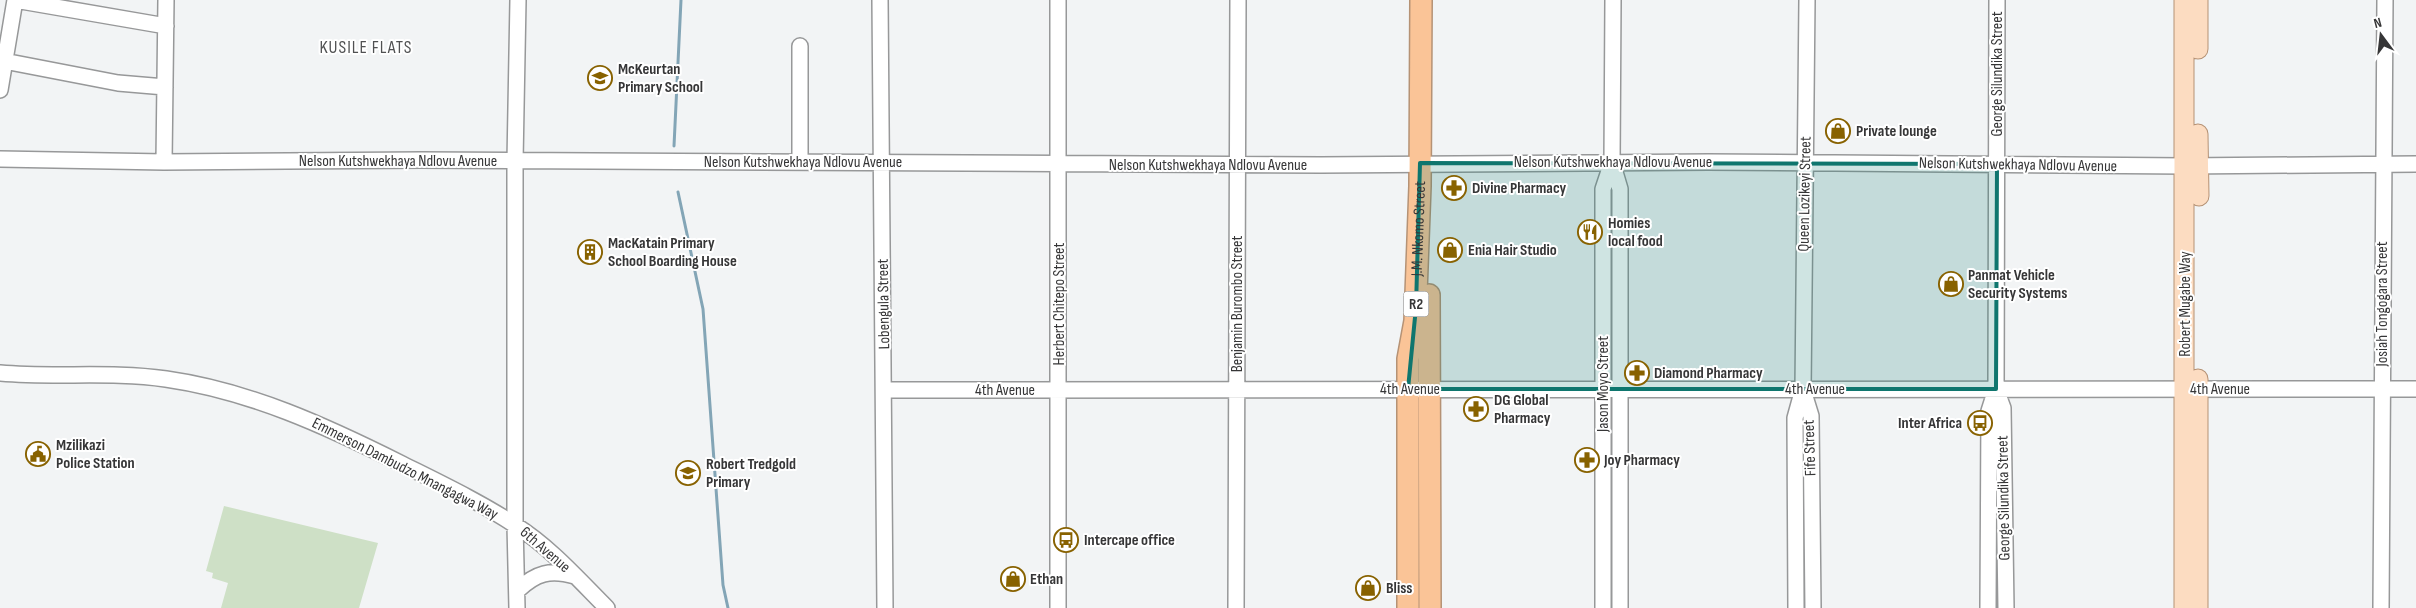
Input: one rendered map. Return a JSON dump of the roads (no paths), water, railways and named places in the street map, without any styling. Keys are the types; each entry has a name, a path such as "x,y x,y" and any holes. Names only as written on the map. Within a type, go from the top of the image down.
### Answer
{"highway":[{"name":"J.M. Nkomo Street","path":"1420,0 1425,163"},
{"name":"J.M. Nkomo Street","path":"1429,0 1425,163 1416,307 1408,359 1419,388 1430,608"},
{"name":"J.M. Nkomo Street","path":"1408,608 1419,388"}],"main road":[{"name":"Robert Mugabe Way","path":"2184,0 2192,166"},
{"name":"Robert Mugabe Way","path":"2198,0 2192,166 2192,389 2198,608"},
{"name":"Robert Mugabe Way","path":"2184,608 2192,389"}],"street":[{"path":"0,90 15,0 166,26"},
{"path":"164,162 166,0"},
{"path":"518,0 515,161 515,525 518,608"},
{"name":"Lobengula Street","path":"880,0 886,608"},
{"name":"Herbert Chitepo Street","path":"1058,0 1058,608"},
{"name":"Benjamin Burombo Street","path":"1236,608 1238,0"},
{"name":"Jason Moyo Street","path":"1613,0 1612,162 1620,189 1620,608"},
{"name":"Queen Lozikeyi Street","path":"1802,389 1806,0"},
{"name":"George Silundika Street","path":"1988,608 1989,411 1996,389 1997,0"},
{"name":"Josiah Tongogara Street","path":"2381,608 2383,389 2382,164 2385,0"},
{"path":"800,46 800,162"},
{"path":"4,61 118,83 165,88"},
{"name":"Nelson Kutshwekhaya Ndlovu Avenue","path":"0,159 164,162 515,161 1237,165 1612,162 2192,166 2416,164"},
{"name":"Jason Moyo Street","path":"1603,608 1603,189 1612,162"},
{"name":"Emmerson Dambudzo Mnangagwa Way","path":"0,373 130,375 191,382 229,391 259,400 363,444 427,476 515,525"},
{"name":"4th Avenue","path":"885,390 1419,388 2416,389"},
{"name":"Fife Street","path":"1796,608 1795,418 1802,389"},
{"name":"Fife Street","path":"1802,389 1811,416 1813,608"},
{"name":"George Silundika Street","path":"1996,389 2003,408 2006,608"},
{"name":"6th Avenue","path":"515,525 552,554 575,576"},
{"path":"518,590 527,582 543,573 558,572 575,576 607,608"}],"waterway":[{"path":"674,146 681,0"},
{"path":"678,192 703,309 723,585 728,608"}],"place":[{"name":"McKeurtan Primary School","path":"600,78"},
{"name":"Private lounge","path":"1838,131"},
{"name":"Divine Pharmacy","path":"1454,188"},
{"name":"Homies local food","path":"1590,232"},
{"name":"Enia Hair Studio","path":"1450,250"},
{"name":"MacKatain Primary School Boarding House","path":"590,252"},
{"name":"Panmat Vehicle Security Systems","path":"1951,284"},
{"name":"Diamond Pharmacy","path":"1637,373"},
{"name":"DG Global Pharmacy","path":"1476,409"},
{"name":"Inter Africa","path":"1980,423"},
{"name":"Mzilikazi Police Station","path":"38,454"},
{"name":"Joy Pharmacy","path":"1587,460"},
{"name":"Robert Tredgold Primary","path":"688,473"},
{"name":"Intercape office","path":"1066,540"},
{"name":"Ethan","path":"1013,579"},
{"name":"Bliss","path":"1368,588"}],"district":[{"name":"KUSILE FLATS","path":"366,47"}]}
